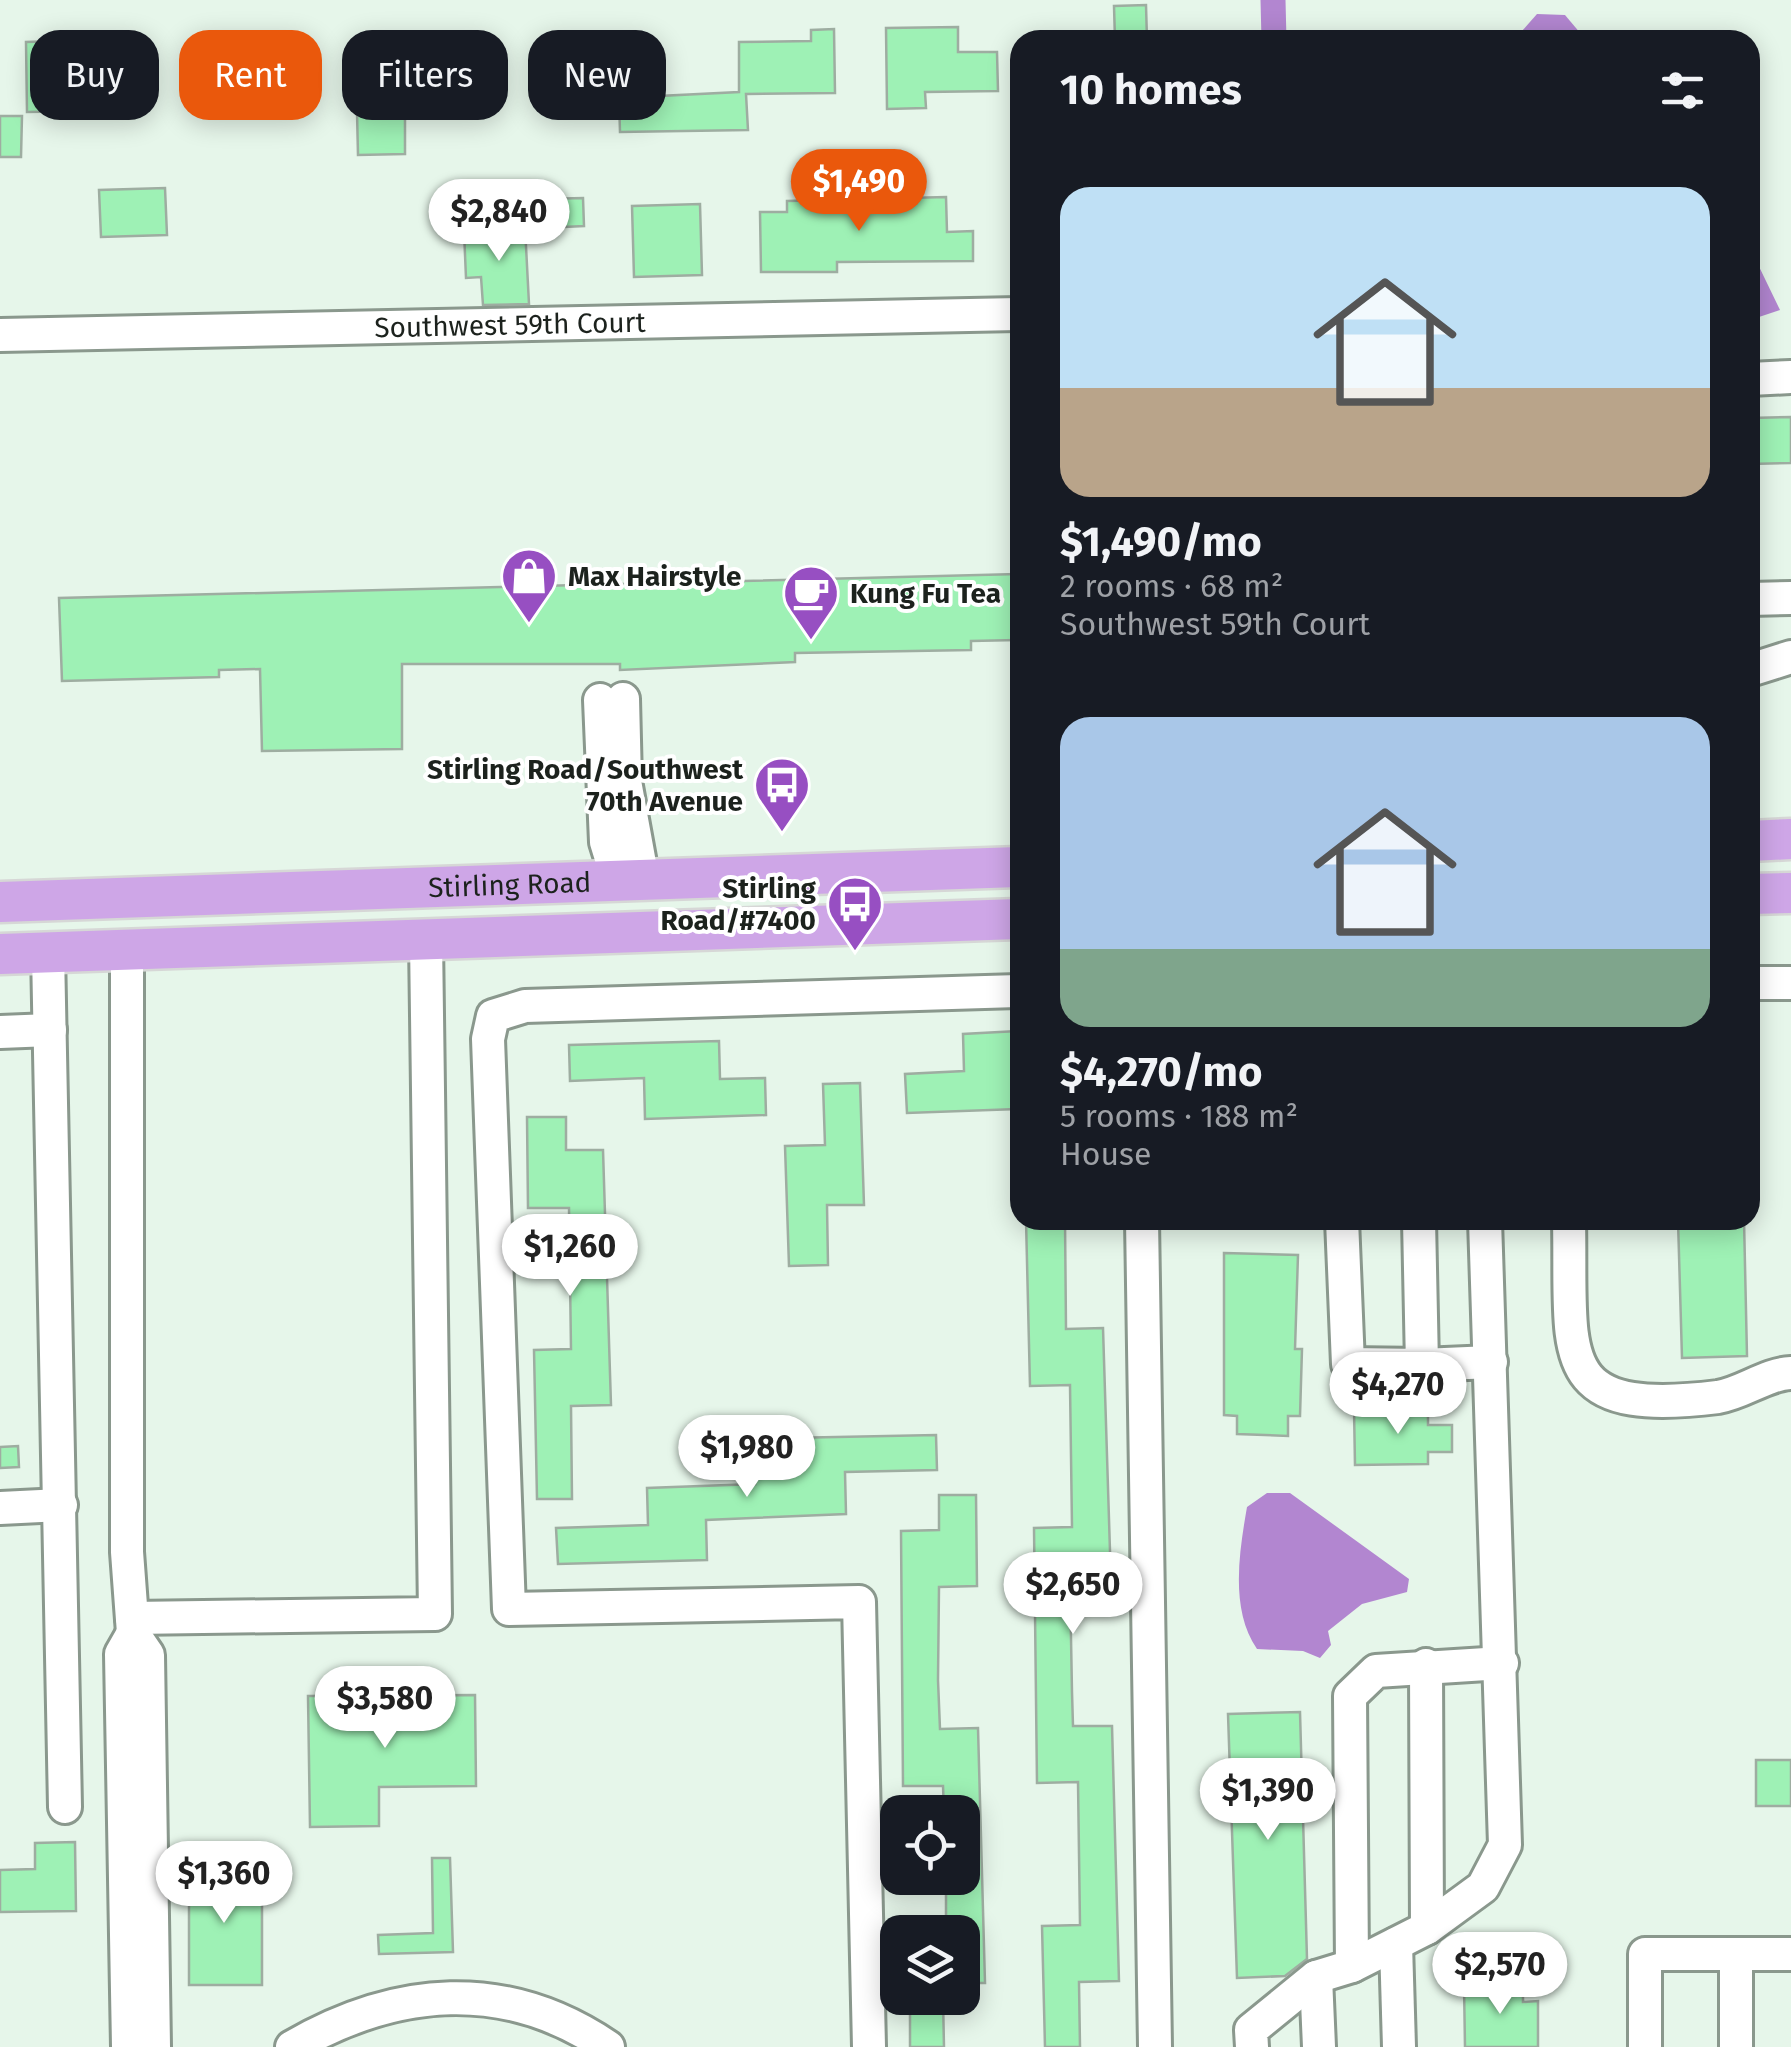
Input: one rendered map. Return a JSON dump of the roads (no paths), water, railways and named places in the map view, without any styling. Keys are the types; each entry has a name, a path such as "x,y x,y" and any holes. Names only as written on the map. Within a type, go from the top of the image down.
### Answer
{"main road":[{"path":"1760,841 1791,840"},
{"name":"Stirling Road","path":"0,902 1010,867"},
{"path":"426,887 426,940"},
{"path":"1760,894 1791,893"},
{"name":"Stirling Road","path":"0,954 1010,919"}],"street":[{"name":"Southwest 59th Court","path":"0,335 1010,314"},
{"path":"1760,379 1791,377"},
{"path":"1760,599 1791,598"},
{"path":"1760,667 1791,657"},
{"path":"612,700 606,842 630,880"},
{"path":"132,1625 435,1614 426,940"},
{"path":"127,950 127,1552 132,1625 148,1654 128,2047"},
{"path":"48,952 66,1807"},
{"path":"1760,984 1791,982"},
{"path":"869,2047 859,1602 509,1609 488,1040 493,1016 525,1006 1010,991"},
{"path":"0,1032 50,1030"},
{"path":"1142,1230 1156,2047"},
{"path":"1342,1230 1348,1364 1422,1365 1490,1351"},
{"path":"1418,1230 1422,1365"},
{"path":"1252,2047 1251,2030 1316,1977 1352,1966 1427,1928 1482,1887 1505,1845 1486,1230"},
{"path":"1569,1230 1572,1352 1593,1386 1624,1400 1722,1396 1791,1373"},
{"path":"0,1508 62,1506"},
{"path":"1352,1966 1350,1696 1376,1671 1502,1663"},
{"path":"1426,1666 1427,1928"},
{"path":"138,1814 154,2047"},
{"path":"1396,1944 1398,2047"},
{"path":"1645,2047 1645,1954 1791,1954"},
{"path":"1736,1954 1736,2047"},
{"path":"1316,1977 1319,2047"},
{"path":"292,2047 358,2013 404,1999 452,1998 480,1998 547,2014 608,2047"}],"waterway":[{"path":"1273,0 1274,30"}],"place":[{"name":"Max Hairstyle","path":"529,625"},
{"name":"Kung Fu Tea","path":"811,642"},
{"name":"Stirling Road/Southwest 70th Avenue","path":"782,834"},
{"name":"Stirling Road/#7400","path":"855,953"}]}
